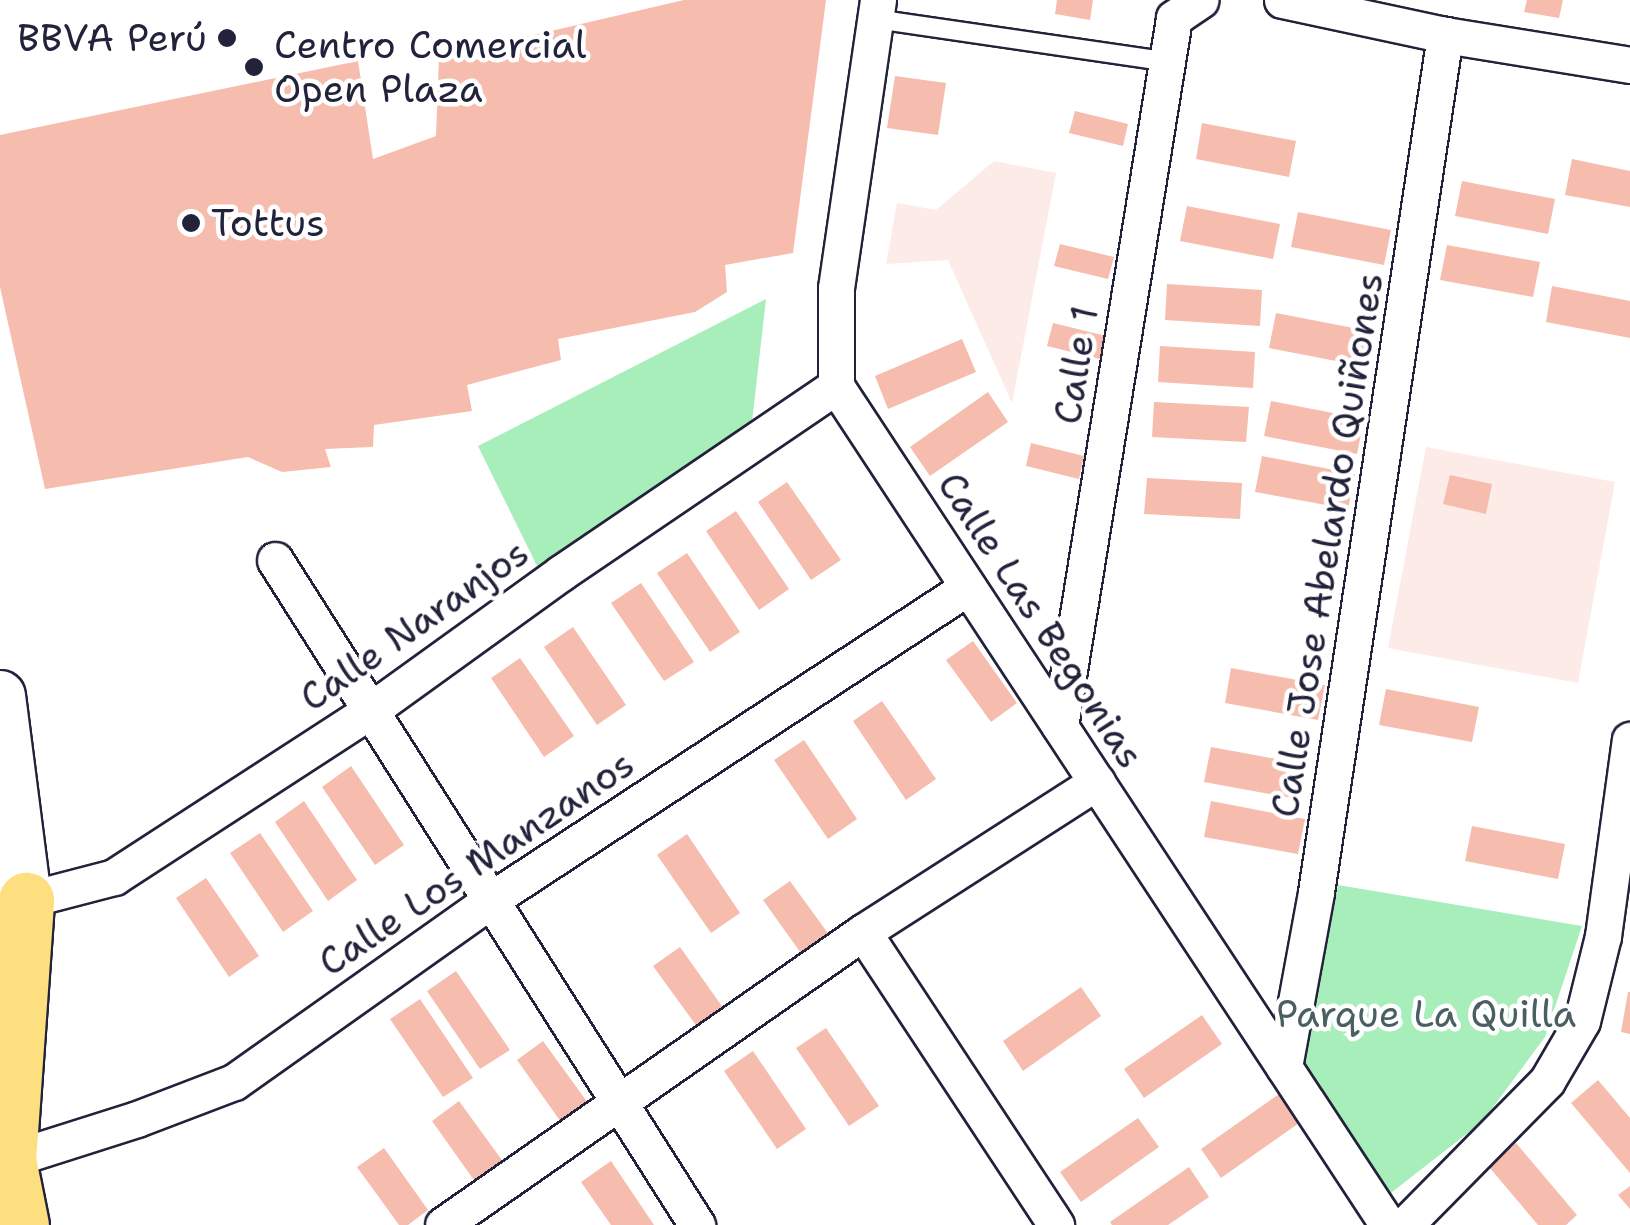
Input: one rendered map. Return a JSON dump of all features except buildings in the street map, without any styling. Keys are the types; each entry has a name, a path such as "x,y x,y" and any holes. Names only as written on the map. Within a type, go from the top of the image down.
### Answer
{"highway":[{"path":"21,1225 4,1139 26,900"}],"main road":[{"path":"0,696 26,900"}],"street":[{"path":"1282,0 1444,34 1630,65"},
{"name":"Calle 1","path":"1060,726 1168,62 1188,9"},
{"path":"836,386 836,288 877,10"},
{"name":"Calle Jose Abelardo Quiñones","path":"1284,1067 1316,892 1444,34"},
{"name":"Calle Las Begonias","path":"836,386 1388,1225"},
{"name":"Calle Naranjos","path":"26,900 114,877 371,710 561,573 836,386"},
{"path":"275,560 696,1225"},
{"name":"Calle Los Manzanos","path":"4,1139 137,1119 234,1082 492,899 968,586"},
{"path":"1405,1225 1547,1081 1582,1021 1602,936 1630,740"},
{"path":"442,1225 863,932 1097,782"},
{"path":"863,932 1056,1225"}],"lane":[{"path":"877,10 1168,62"}],"shaded area":[{"path":"994,161 1056,173 1012,403 948,260 886,264 897,203 936,210"},
{"path":"1426,447 1615,482 1578,683 1388,648"}],"green space":[{"path":"766,299 751,431 537,566 478,446"},
{"name":"Parque La Quilla","path":"1338,885 1582,926 1545,1037 1482,1122 1387,1196 1304,1066"}],"place":[{"name":"BBVA Perú","path":"227,38"},
{"name":"Centro Comercial Open Plaza","path":"254,67"},
{"name":"Tottus","path":"191,223"}]}
